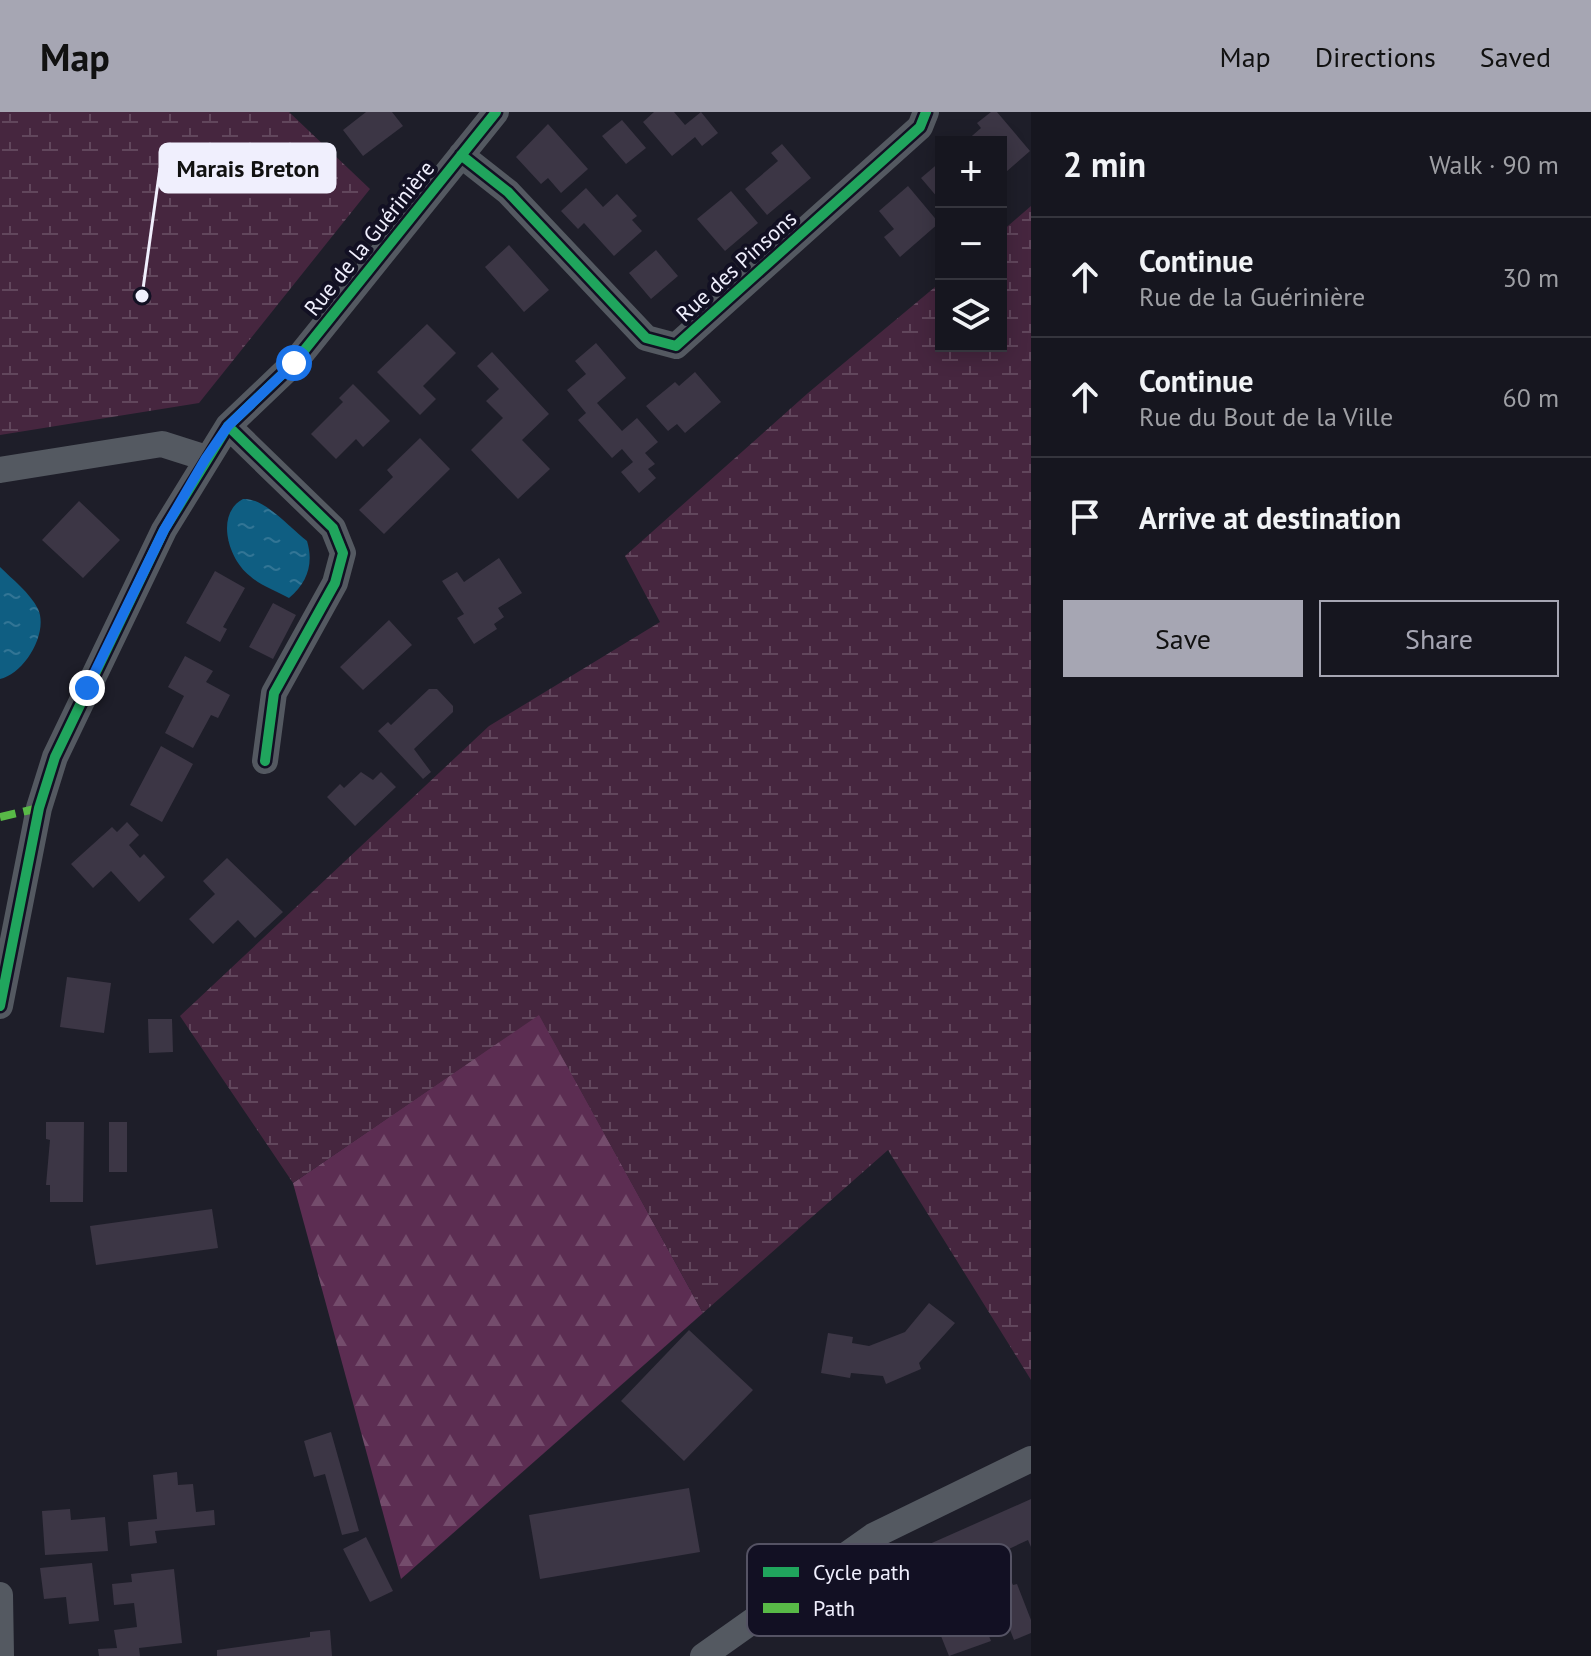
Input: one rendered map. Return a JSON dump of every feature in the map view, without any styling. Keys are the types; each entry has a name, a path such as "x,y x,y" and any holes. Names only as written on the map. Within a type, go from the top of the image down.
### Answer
{"street":[{"name":"Rue de la Guérinière","path":"0,1006 39,808 55,757 164,530 228,426 294,363 496,112"},
{"name":"Rue des Pinsons","path":"461,155 508,192 646,338 676,346 920,127 926,112"},
{"path":"228,426 333,528 343,553 335,583 274,693 265,761"},
{"path":"0,470 162,444 206,458"},
{"path":"862,1544 1031,1459"},
{"path":"0,1595 1,1656"},
{"path":"703,1656 747,1625"}],"green space":[{"path":"0,112 289,112 370,189 199,403 0,435"},
{"path":"1031,206 1031,1380 888,1150 703,1313 539,1015 293,1183 180,1016 489,726 660,622 625,556 808,393 935,287 935,352 1007,352 1007,227"},
{"path":"539,1014 703,1313 401,1579 293,1183"}],"water":[{"path":"243,499 268,508 307,541 310,558 307,572 289,598 254,579 236,559 227,525 234,506"},
{"path":"0,567 30,597 41,619 32,651 18,669 0,679"}],"building":[{"path":"366,112 392,112 403,126 363,156 343,130"},
{"path":"654,112 674,112 685,125 701,112 718,133 702,146 695,137 672,156 643,122"},
{"path":"991,112 997,112 1030,151 1007,171 1007,136 972,136 981,128 977,123"},
{"path":"622,120 646,148 626,164 602,136"},
{"path":"548,124 588,169 561,193 548,178 541,184 516,157"},
{"path":"782,144 811,178 767,215 745,189 778,161 771,153"},
{"path":"935,166 935,194 921,178"},
{"path":"908,186 935,218 935,226 900,257 884,237 894,229 879,211"},
{"path":"586,188 603,207 617,194 637,216 632,220 642,231 614,256 584,223 578,229 561,211"},
{"path":"731,191 758,223 725,251 697,219"},
{"path":"509,245 549,290 524,312 485,267"},
{"path":"656,250 678,276 651,299 629,273"},
{"path":"427,324 456,353 423,386 436,399 420,415 377,372"},
{"path":"596,343 626,378 597,403 622,431 637,418 658,442 645,453 655,464 648,469 656,478 639,493 621,472 633,462 622,449 612,458 578,420 586,413 567,390 586,374 575,361"},
{"path":"492,352 549,414 522,440 550,469 518,499 471,450 503,418 486,401 499,389 477,366"},
{"path":"695,372 721,402 685,433 677,424 668,431 646,406 675,382 679,386"},
{"path":"353,384 390,421 363,447 356,439 336,459 311,434 343,402 339,398"},
{"path":"420,438 450,469 384,534 359,510 393,477 387,470"},
{"path":"79,501 120,540 83,578 42,540"},
{"path":"499,558 522,593 498,608 504,617 494,624 497,629 474,644 457,618 464,614 442,581 457,572 464,582"},
{"path":"215,571 245,588 223,627 227,629 220,642 186,623"},
{"path":"273,603 296,615 273,659 249,647"},
{"path":"389,620 412,645 363,690 340,667"},
{"path":"185,656 213,671 206,682 230,695 218,718 211,715 193,748 165,733 184,696 168,687"},
{"path":"429,689 437,689 453,706 453,712 414,749 431,772 423,779 378,731 388,722 391,725"},
{"path":"161,746 193,764 162,822 130,805"},
{"path":"361,772 373,780 381,772 396,787 355,826 327,797 340,784 344,788"},
{"path":"127,822 139,835 129,845 140,858 144,854 165,877 139,902 111,871 93,888 71,864 112,827 117,832"},
{"path":"227,858 283,912 255,938 238,920 213,944 189,919 215,894 203,881"},
{"path":"67,977 111,983 104,1033 60,1027"},
{"path":"148,1019 172,1019 173,1052 149,1053"},
{"path":"46,1122 84,1122 83,1202 50,1202 50,1185 46,1185 50,1140 46,1139"},
{"path":"109,1122 127,1122 127,1172 109,1172"},
{"path":"212,1209 218,1248 96,1265 90,1226"},
{"path":"929,1303 955,1323 919,1363 921,1369 886,1384 883,1376 851,1373 850,1378 821,1373 828,1333 853,1337 852,1343 869,1346 905,1332"},
{"path":"689,1330 753,1390 684,1461 621,1401"},
{"path":"331,1432 359,1531 342,1535 325,1474 314,1477 304,1441"},
{"path":"177,1472 178,1485 193,1484 196,1512 214,1510 215,1525 155,1531 157,1543 130,1546 128,1522 157,1519 153,1475"},
{"path":"689,1488 700,1552 540,1579 529,1515"},
{"path":"1031,1499 1031,1547 1028,1540 1011,1548 1011,1544 930,1544"},
{"path":"70,1509 71,1520 105,1517 108,1551 45,1555 42,1511"},
{"path":"366,1537 393,1591 370,1602 343,1549"},
{"path":"92,1563 99,1621 69,1624 66,1597 44,1599 40,1568"},
{"path":"174,1569 182,1643 139,1648 140,1656 99,1656 98,1649 117,1648 114,1630 137,1627 134,1603 114,1605 112,1584 132,1582 131,1574"},
{"path":"1011,1581 1013,1585 1017,1584 1031,1620 1031,1633 1014,1640 1011,1632"},
{"path":"330,1630 332,1656 217,1656 217,1650 310,1637 310,1632"},
{"path":"941,1636 989,1636 991,1641 949,1656"}],"marked path":[{"path":"0,817 39,808"}],"cycle path":[{"path":"0,1006 39,808 55,757 164,530 228,426 294,363 496,112"},
{"path":"461,155 508,192 646,338 676,346 920,127 926,112"},
{"path":"228,426 333,528 343,553 335,583 274,693 265,761"}],"place":[{"name":"Marais Breton","path":"142,296"}],"route":[{"path":"87,688 164,530 206,458 228,426 294,363"}]}
